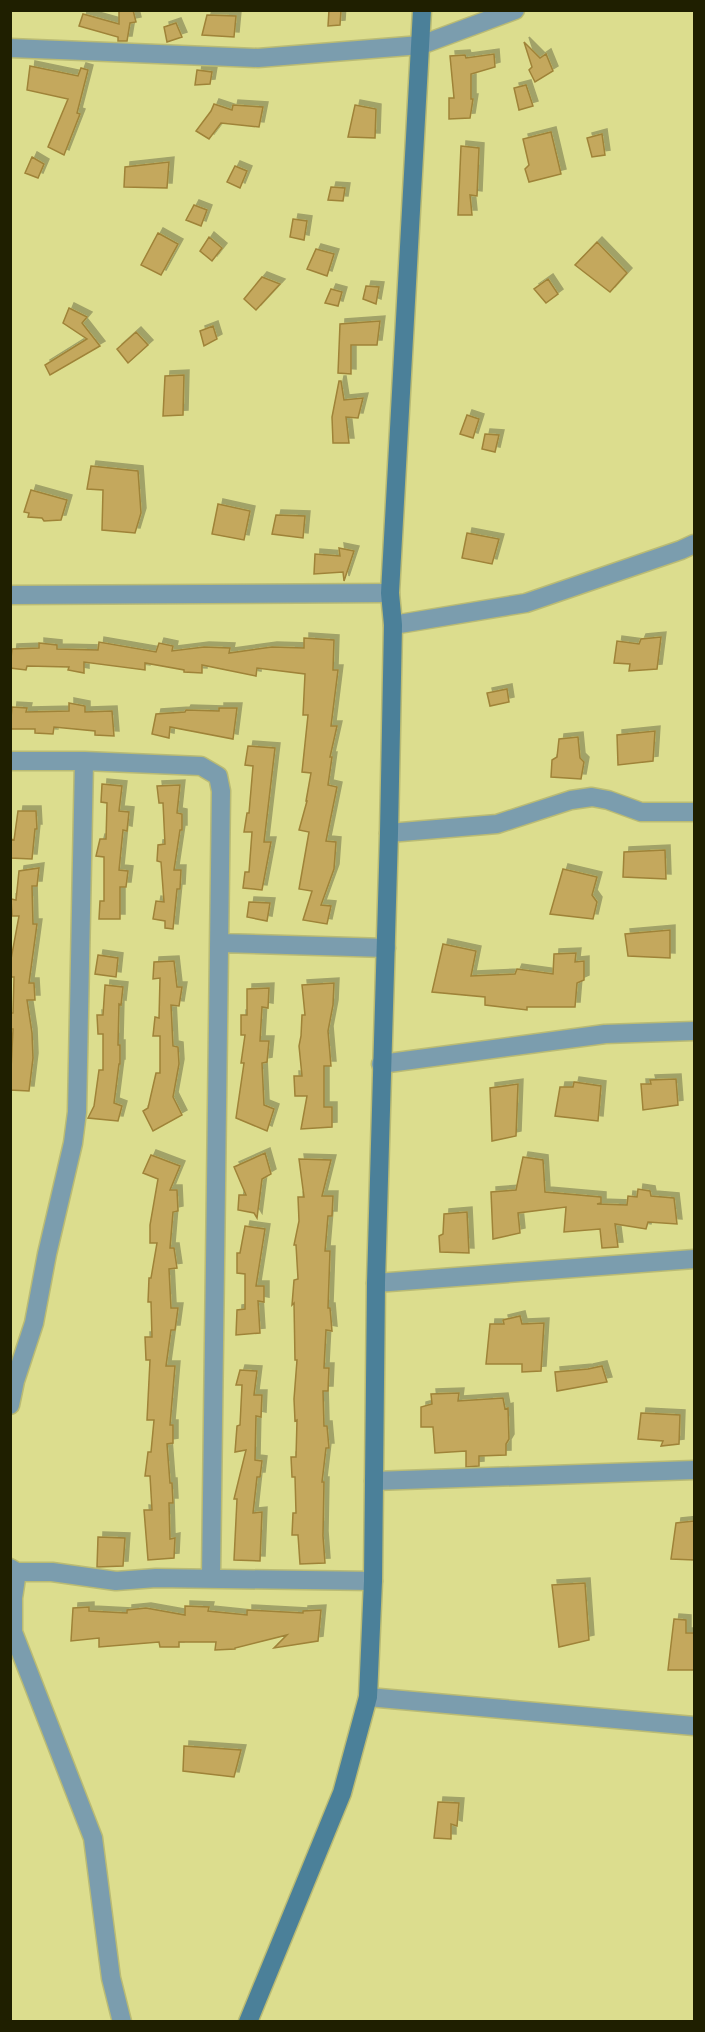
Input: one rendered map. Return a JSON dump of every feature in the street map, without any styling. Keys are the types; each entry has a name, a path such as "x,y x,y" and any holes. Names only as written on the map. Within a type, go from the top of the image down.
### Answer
{"street":[{"path":"248,2022 342,1793 368,1697 373,1581 375,1284 389,833 393,625 390,593 422,10"},
{"path":"10,48 258,58 421,45 515,10"},
{"path":"393,625 526,603 694,544"},
{"path":"10,595 390,593"},
{"path":"10,761 84,761 201,766 218,776 221,791 220,943 211,1578"},
{"path":"10,1405 15,1381 34,1323 46,1254 73,1143 77,1112 84,761"},
{"path":"389,833 497,824 571,800 592,797 608,800 641,812 694,812"},
{"path":"220,943 386,948"},
{"path":"381,1064 605,1034 694,1031"},
{"path":"375,1284 694,1259"},
{"path":"374,1481 694,1470"},
{"path":"122,2022 111,1978 93,1838 13,1632 14,1570 52,1572 116,1581 211,1578 373,1581"},
{"path":"368,1697 694,1726"}],"building":[{"path":"133,10 136,22 130,23 127,41 118,41 118,37 79,26 83,14 119,24 119,11"},
{"path":"329,10 341,10 340,25 328,26"},
{"path":"207,15 236,16 234,37 202,35"},
{"path":"176,23 182,37 167,42 164,27"},
{"path":"524,42 540,58 546,54 553,71 535,82 529,70 532,67"},
{"path":"494,54 495,67 471,74 471,99 473,99 470,118 449,119 449,98 454,98 450,56 465,55 466,58"},
{"path":"30,66 78,76 81,68 88,70 77,113 80,114 64,155 48,147 68,99 27,90"},
{"path":"197,70 212,72 210,84 195,85"},
{"path":"526,85 533,106 519,110 514,88"},
{"path":"214,104 232,110 233,105 263,107 259,127 221,123 209,139 196,131"},
{"path":"355,105 376,109 375,138 348,137"},
{"path":"551,132 561,174 529,182 525,169 529,165 523,139"},
{"path":"602,134 605,155 592,157 587,138"},
{"path":"461,146 479,148 477,196 470,195 472,215 458,215"},
{"path":"32,157 44,164 38,178 25,173"},
{"path":"169,162 167,188 124,187 125,167"},
{"path":"235,166 247,171 240,188 227,182"},
{"path":"331,187 345,188 343,201 328,200"},
{"path":"194,205 207,210 201,226 186,220"},
{"path":"293,219 307,221 304,240 290,237"},
{"path":"158,233 178,244 161,275 141,265"},
{"path":"209,237 222,248 212,261 200,251"},
{"path":"597,242 627,273 610,292 575,265"},
{"path":"316,249 334,254 327,276 307,269"},
{"path":"262,277 280,284 256,310 244,299"},
{"path":"548,279 558,294 546,303 534,289"},
{"path":"366,286 379,287 376,304 363,299"},
{"path":"331,289 342,292 338,306 325,303"},
{"path":"69,308 87,317 82,323 100,346 50,375 45,365 87,339 63,323"},
{"path":"380,321 377,345 351,345 351,374 338,373 340,324"},
{"path":"213,326 217,339 204,346 200,331"},
{"path":"136,332 148,345 128,363 117,349"},
{"path":"184,375 183,415 163,416 165,376"},
{"path":"339,381 341,381 344,400 363,398 358,418 346,417 349,443 333,443 332,417"},
{"path":"467,415 479,419 473,438 460,434"},
{"path":"485,434 499,435 495,452 482,449"},
{"path":"91,466 138,471 141,513 135,533 102,530 103,490 87,489"},
{"path":"31,490 67,500 61,520 44,521 42,518 28,517 29,513 24,512"},
{"path":"218,504 250,511 244,540 212,534"},
{"path":"276,515 305,516 303,538 272,534"},
{"path":"467,533 499,539 492,564 462,558"},
{"path":"339,548 354,551 344,581 343,572 314,574 315,554 340,556"},
{"path":"661,637 657,669 629,671 630,664 614,663 617,641 639,644 641,639"},
{"path":"304,638 334,640 333,670 338,670 331,726 337,726 330,757 332,757 328,785 337,787 326,841 336,842 334,869 321,905 331,906 327,924 303,920 312,891 299,889 309,832 299,830 307,801 311,773 302,772 308,715 303,715 305,674 257,668 256,676 202,665 202,673 184,672 184,670 145,663 145,670 84,662 84,673 68,670 69,667 27,666 26,670 10,668 12,649 39,648 39,643 57,645 57,649 98,650 99,642 156,652 159,643 173,646 172,651 204,647 230,648 229,653 272,647 304,648"},
{"path":"507,689 509,702 490,706 487,693"},
{"path":"69,703 85,706 85,712 112,711 114,736 95,735 95,731 54,727 53,734 35,733 35,729 10,729 12,707 27,708 26,712 69,711"},
{"path":"219,708 237,708 233,739 170,727 169,738 152,734 156,714 185,712 186,710 219,711"},
{"path":"655,731 653,761 618,765 617,735"},
{"path":"578,737 580,758 584,762 581,779 551,777 552,760 557,757 559,739"},
{"path":"248,746 275,748 264,842 271,842 262,890 243,888 245,872 249,872 252,832 244,832 247,813 249,813 253,766 245,765"},
{"path":"102,784 122,786 119,811 129,812 127,831 123,830 119,870 128,871 126,887 120,887 120,919 99,919 100,901 104,901 104,857 96,856 100,839 106,839 107,803 101,802"},
{"path":"180,785 177,813 182,814 182,830 180,830 174,870 181,870 173,929 165,928 165,921 153,919 156,901 164,902 161,862 157,861 158,845 165,844 163,803 159,803 157,786"},
{"path":"18,811 36,811 37,829 35,829 32,859 10,858 11,839 14,840"},
{"path":"665,850 666,879 623,877 624,852"},
{"path":"39,868 37,886 32,886 33,924 37,924 29,983 34,983 35,1000 27,1000 33,1058 29,1091 10,1090 13,1029 10,1029 10,1013 13,1013 14,977 10,977 19,916 12,916 11,899 16,900 19,871"},
{"path":"563,869 597,877 592,895 597,902 593,919 550,914"},
{"path":"249,902 270,903 267,921 247,917"},
{"path":"670,930 670,958 628,956 625,934"},
{"path":"443,944 476,951 471,976 515,974 517,969 553,974 554,954 576,953 575,962 584,961 584,980 577,983 575,1007 527,1007 527,1010 485,1005 485,997 432,992"},
{"path":"98,955 118,958 116,977 95,974"},
{"path":"174,961 177,987 182,987 179,1006 171,1005 173,1046 178,1047 179,1064 173,1097 182,1115 153,1131 143,1111 148,1108 156,1073 160,1073 160,1036 153,1036 155,1017 159,1018 160,978 153,979 154,962"},
{"path":"334,983 328,1031 331,1066 324,1066 324,1107 332,1107 332,1127 301,1129 307,1096 295,1096 294,1076 302,1076 299,1046 302,1015 305,1015 302,985"},
{"path":"105,985 123,987 121,1005 119,1004 120,1064 114,1103 122,1106 118,1121 88,1118 94,1106 99,1070 103,1070 103,1034 98,1034 97,1015 103,1015"},
{"path":"269,988 268,1008 262,1007 260,1041 269,1041 267,1062 262,1063 264,1105 274,1109 267,1131 236,1118 244,1063 241,1063 245,1035 241,1035 241,1015 247,1015 247,989"},
{"path":"676,1079 678,1105 643,1110 641,1084 651,1084 650,1080"},
{"path":"574,1082 601,1086 598,1121 555,1116 560,1087 573,1087"},
{"path":"518,1084 516,1136 492,1141 490,1088"},
{"path":"265,1153 271,1174 262,1179 257,1218 254,1213 238,1210 239,1195 246,1195 234,1167"},
{"path":"151,1155 180,1166 170,1190 177,1190 178,1211 173,1212 170,1248 174,1248 177,1268 169,1269 171,1308 178,1308 175,1330 171,1330 166,1366 175,1366 170,1425 173,1425 173,1443 167,1444 173,1503 169,1503 170,1539 175,1538 174,1558 148,1560 144,1510 152,1510 150,1476 145,1476 148,1452 151,1452 154,1420 147,1420 150,1360 146,1360 145,1337 152,1337 151,1302 148,1302 149,1278 151,1278 157,1243 150,1243 150,1225 158,1179 143,1173"},
{"path":"523,1157 543,1160 545,1192 601,1197 601,1203 597,1204 627,1205 628,1196 637,1197 638,1189 650,1191 651,1196 674,1198 677,1224 648,1222 646,1229 615,1224 618,1247 602,1248 600,1229 564,1232 566,1207 518,1213 520,1233 493,1239 491,1192 516,1190"},
{"path":"299,1159 331,1160 322,1196 333,1196 332,1216 328,1216 325,1251 330,1251 328,1308 330,1308 332,1331 326,1330 324,1368 329,1368 328,1391 323,1391 324,1426 327,1426 329,1448 326,1448 322,1482 324,1482 325,1563 300,1564 298,1535 292,1535 293,1513 296,1513 295,1477 292,1477 291,1457 296,1457 297,1420 295,1421 294,1399 297,1360 295,1360 294,1303 292,1305 294,1280 298,1279 296,1245 294,1245 299,1221 298,1197 304,1197"},
{"path":"467,1212 469,1253 440,1252 439,1236 443,1234 444,1214"},
{"path":"245,1226 265,1229 256,1286 264,1286 264,1302 258,1301 260,1333 236,1335 237,1310 245,1309 245,1274 237,1273 237,1253 240,1253"},
{"path":"520,1316 522,1324 544,1323 541,1371 522,1372 522,1364 486,1364 490,1324 504,1324 503,1320"},
{"path":"602,1366 607,1382 557,1391 555,1372"},
{"path":"240,1370 257,1371 254,1395 262,1395 261,1417 256,1416 255,1460 262,1461 260,1477 257,1477 253,1513 262,1512 260,1561 234,1560 237,1499 234,1499 246,1450 235,1452 237,1426 240,1425 242,1385 236,1385"},
{"path":"459,1393 458,1401 503,1398 505,1409 508,1408 509,1439 506,1444 506,1455 479,1456 479,1466 466,1467 466,1451 435,1453 433,1427 421,1427 421,1407 432,1404 431,1394"},
{"path":"641,1413 680,1415 679,1444 661,1446 663,1441 638,1439"},
{"path":"694,1521 694,1560 671,1559 676,1523"},
{"path":"98,1537 125,1538 123,1566 97,1567"},
{"path":"585,1583 589,1640 559,1647 552,1585"},
{"path":"185,1606 209,1607 208,1611 247,1615 247,1610 303,1613 303,1611 321,1610 318,1641 274,1648 287,1635 235,1649 215,1650 216,1642 179,1642 179,1647 160,1647 159,1642 99,1647 99,1638 71,1641 73,1608 89,1607 89,1611 127,1613 127,1610 146,1608 185,1615"},
{"path":"674,1619 686,1620 686,1633 694,1633 694,1670 668,1670"},
{"path":"184,1746 241,1750 234,1777 183,1771"},
{"path":"438,1802 459,1803 457,1826 451,1824 451,1839 434,1838"}]}
